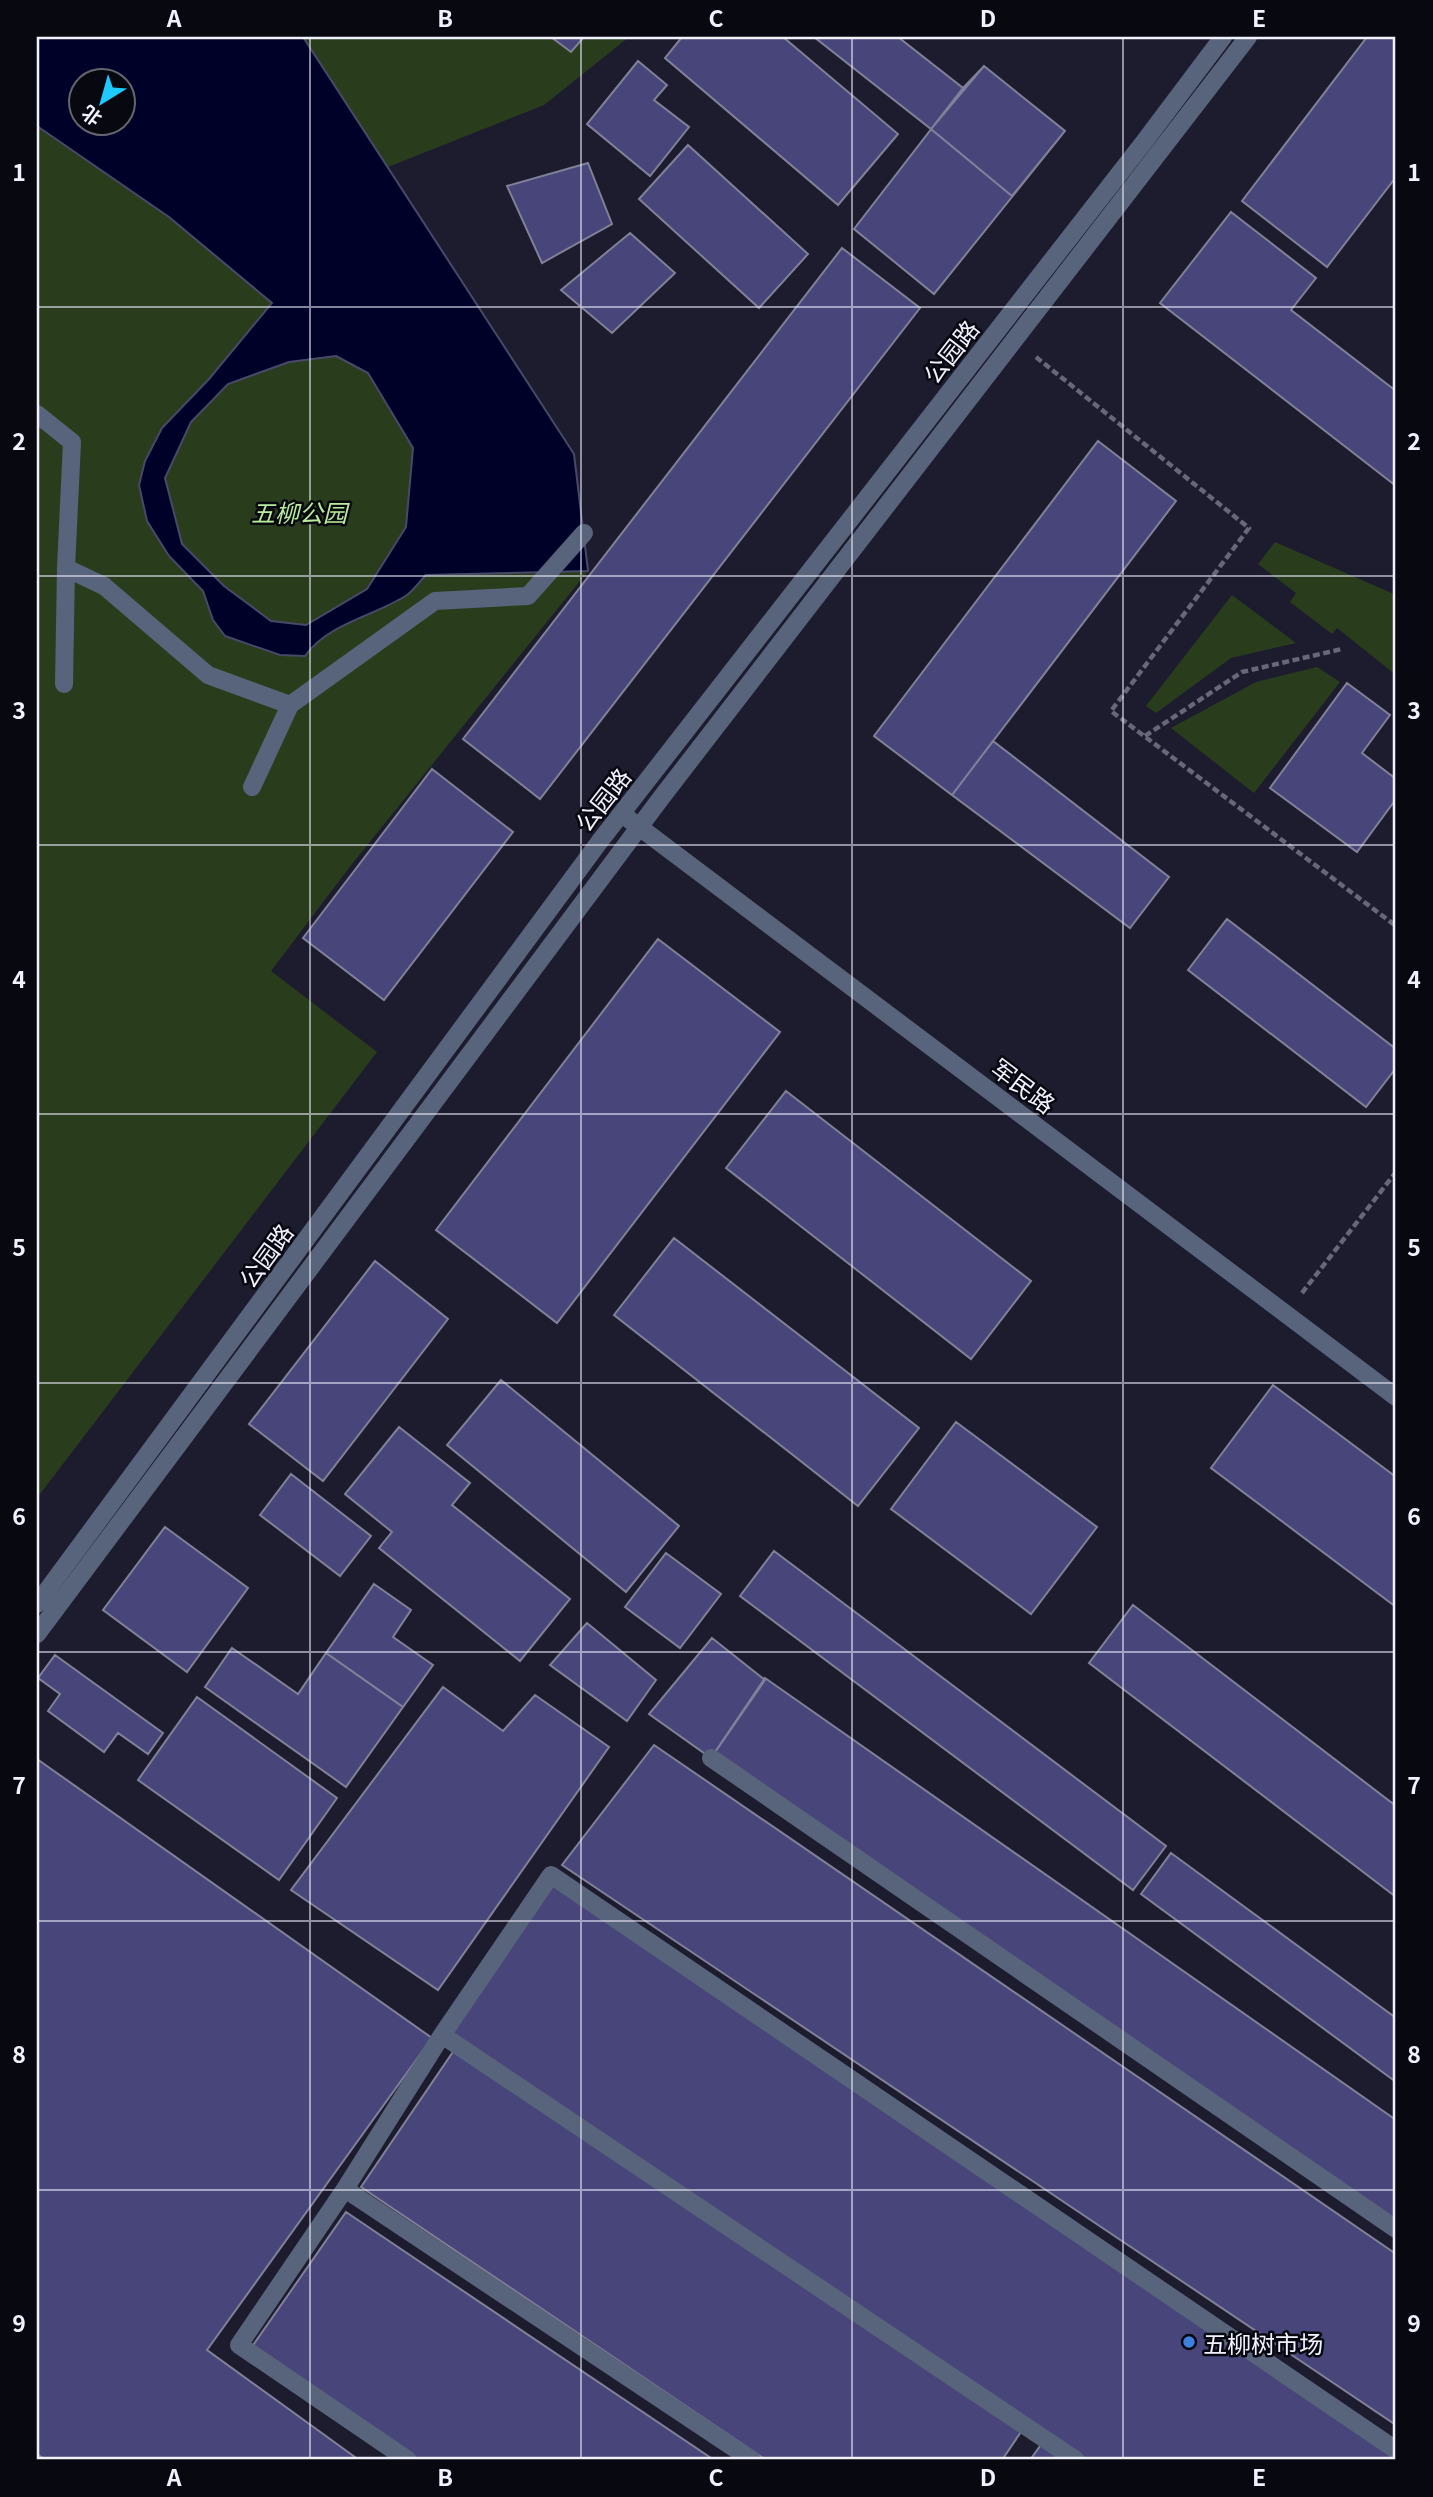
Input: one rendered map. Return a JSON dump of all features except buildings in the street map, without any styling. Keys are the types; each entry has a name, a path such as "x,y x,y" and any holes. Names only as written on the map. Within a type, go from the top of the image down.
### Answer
{"street":[{"name":"公园路","path":"37,1604 622,814 1223,37"},
{"path":"37,1634 639,827 1248,37"},
{"path":"37,414 72,442 64,684"},
{"path":"252,787 290,705 435,601 528,596 584,533"},
{"path":"66,568 104,586 208,675 290,705"},
{"name":"军民路","path":"622,814 1396,1397"},
{"path":"711,1758 1396,2229"},
{"path":"408,2460 239,2345 345,2189 442,2035 551,1875 1396,2450"},
{"path":"442,2035 1076,2460"},
{"path":"345,2189 752,2460"}],"path":[{"path":"1015,340 1249,528 1111,711 1396,926"},
{"path":"1145,736 1242,672 1342,649"},
{"path":"1287,1314 1396,1172"}],"green space":[{"name":"五柳公园","path":"37,37 629,37 544,105 388,167 574,454 588,571 352,864 271,971 377,1052 37,1498"},
{"path":"1275,542 1396,595 1396,675 1337,628 1332,634 1290,602 1296,593 1258,564"},
{"path":"1232,595 1296,643 1231,658 1156,713 1146,706"},
{"path":"1317,667 1340,682 1254,793 1171,728 1256,682"}],"water":[{"path":"37,37 303,37 574,454 588,571 426,575 407,595 339,628 315,645 305,656 280,655 225,636 213,620 203,591 169,556 147,521 139,485 145,461 162,428 209,379 272,303 169,217 37,126","holes":["336,356 368,373 413,448 406,527 367,589 306,625 271,621 224,586 182,544 165,478 191,422 228,384 289,362"]}],"place":[{"name":"五柳树市场","path":"1189,2342"}]}
